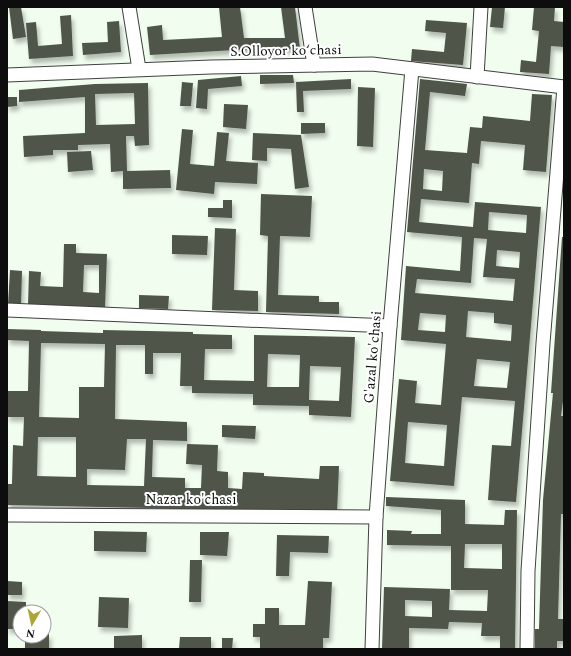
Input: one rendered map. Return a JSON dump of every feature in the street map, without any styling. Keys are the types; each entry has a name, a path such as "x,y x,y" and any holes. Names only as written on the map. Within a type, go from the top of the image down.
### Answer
{"street":[{"path":"130,7 139,69"},
{"path":"306,7 314,65"},
{"path":"477,76 481,7"},
{"name":"S.Olloyor koʻchasi","path":"7,75 139,69 372,64 564,87"},
{"name":"G'azal ko'chasi","path":"372,649 376,517 390,326 412,69"},
{"path":"527,649 528,571 531,516 543,343 564,87"},
{"path":"7,310 390,326"},
{"name":"Nazar ko'chasi","path":"7,515 376,517"}],"building":[{"path":"9,7 21,7 26,37 13,39"},
{"path":"219,7 240,7 244,38 285,38 281,7 295,7 300,49 235,50 150,55 147,27 162,25 163,40 222,37"},
{"path":"492,7 505,7 503,28 490,27"},
{"path":"534,7 555,7 554,21 564,22 564,47 551,46 549,74 520,72 521,60 536,62 539,31 532,30"},
{"path":"71,15 73,56 29,59 26,23 36,22 38,46 62,44 60,16"},
{"path":"426,20 467,23 463,65 411,61 412,49 444,52 446,33 425,31"},
{"path":"119,21 121,52 83,55 82,43 108,42 107,22"},
{"path":"260,75 293,75 294,83 260,84"},
{"path":"241,76 242,86 208,89 207,109 196,108 198,80"},
{"path":"351,79 351,89 303,91 304,112 297,112 296,82"},
{"path":"420,79 467,84 465,96 430,92 425,150 467,153 470,127 482,128 483,116 530,121 532,94 552,95 546,172 523,170 525,145 481,141 479,164 472,163 469,203 421,199 419,222 473,227 475,202 541,207 516,502 488,500 492,445 511,446 515,401 462,397 454,486 390,481 399,379 417,381 415,403 441,405 446,344 401,340 406,266 460,271 462,237 407,232","holes":["424,169 443,171 442,191 423,189","489,212 527,215 526,233 488,230","474,238 487,239 483,277 515,279 513,301 415,293 417,279 471,283","497,250 520,252 519,268 496,266","468,311 494,313 494,323 512,325 511,341 466,337","420,313 446,315 445,332 418,330","477,359 510,362 507,388 474,386","408,422 447,425 444,466 405,463"]},
{"path":"182,82 193,83 191,106 180,106"},
{"path":"148,83 149,145 135,146 134,136 126,136 127,171 170,170 171,188 123,189 123,171 111,172 110,144 78,145 78,150 53,150 53,155 24,157 23,136 85,133 85,97 19,102 19,90 95,84","holes":["134,93 135,124 96,125 95,94"]},
{"path":"358,87 375,88 373,147 357,146"},
{"path":"7,97 17,97 17,106 7,107"},
{"path":"224,104 248,105 246,129 223,127"},
{"path":"301,123 325,123 325,133 301,134"},
{"path":"182,129 193,130 190,164 214,166 217,132 229,133 226,161 258,163 257,184 215,182 214,194 176,190"},
{"path":"253,133 301,135 309,187 295,189 291,149 267,148 267,161 252,160"},
{"path":"91,151 93,170 68,172 67,152"},
{"path":"261,194 312,196 310,237 280,236 278,295 319,296 319,302 339,302 339,314 266,312 268,236 260,235"},
{"path":"223,200 232,200 232,218 208,217 208,208 223,208"},
{"path":"215,228 236,229 234,290 258,291 258,311 212,310"},
{"path":"172,235 208,236 207,255 172,254"},
{"path":"562,237 564,237 564,394 561,416 564,416 564,514 561,514 558,619 564,619 564,641 557,641 557,649 535,649 535,629 539,629 543,500 553,393 551,393"},
{"path":"64,244 76,244 76,253 107,254 105,308 28,305 29,271 41,272 40,286 63,287","holes":["84,265 99,265 99,293 83,292"]},
{"path":"10,270 22,271 21,305 8,305"},
{"path":"139,295 169,296 168,309 139,308"},
{"path":"7,329 103,333 103,330 193,332 193,334 232,335 232,349 205,349 204,380 254,381 254,335 355,337 351,417 309,415 309,406 253,405 253,394 192,393 192,386 180,386 181,353 153,353 153,374 145,374 145,345 116,345 115,419 187,422 187,441 153,440 152,477 185,478 185,488 201,488 202,465 186,464 187,444 218,445 217,471 228,472 228,488 242,489 243,472 264,473 264,476 319,479 320,466 339,466 337,513 251,509 250,512 7,505 7,484 12,484 13,445 23,446 24,417 7,417 7,391 28,391 29,341 7,340","holes":["41,343 105,344 104,387 79,387 79,418 39,417","268,354 300,355 299,387 267,387","310,366 341,367 339,401 309,400","38,437 76,437 76,477 37,476","127,439 146,439 144,486 87,485 87,469 125,470"]},
{"path":"222,425 256,426 255,439 222,437"},
{"path":"386,497 465,500 465,524 504,525 505,510 517,510 515,649 500,649 500,636 481,636 482,623 449,622 448,629 409,628 409,649 382,649 384,587 450,589 449,610 487,611 488,590 451,590 451,546 387,545 387,530 412,531 411,534 441,534 441,510 386,506","holes":["465,544 502,544 502,569 464,568","405,600 432,601 432,617 405,616"]},
{"path":"94,531 147,532 146,552 94,551"},
{"path":"200,532 229,532 227,556 200,555"},
{"path":"277,535 329,536 328,553 290,552 289,576 276,576"},
{"path":"190,560 202,560 201,602 189,602"},
{"path":"7,581 22,582 22,595 7,595"},
{"path":"308,581 332,582 329,638 323,638 323,649 260,649 260,637 253,637 253,624 265,624 265,608 279,608 279,625 305,625"},
{"path":"99,597 129,598 128,628 98,627"},
{"path":"7,601 26,602 26,604 12,604 12,629 7,629"},
{"path":"142,635 142,649 114,649 114,636"},
{"path":"180,637 211,637 211,649 179,649"},
{"path":"222,638 233,638 232,649 222,649"},
{"path":"25,644 49,644 49,649 25,649"}]}
